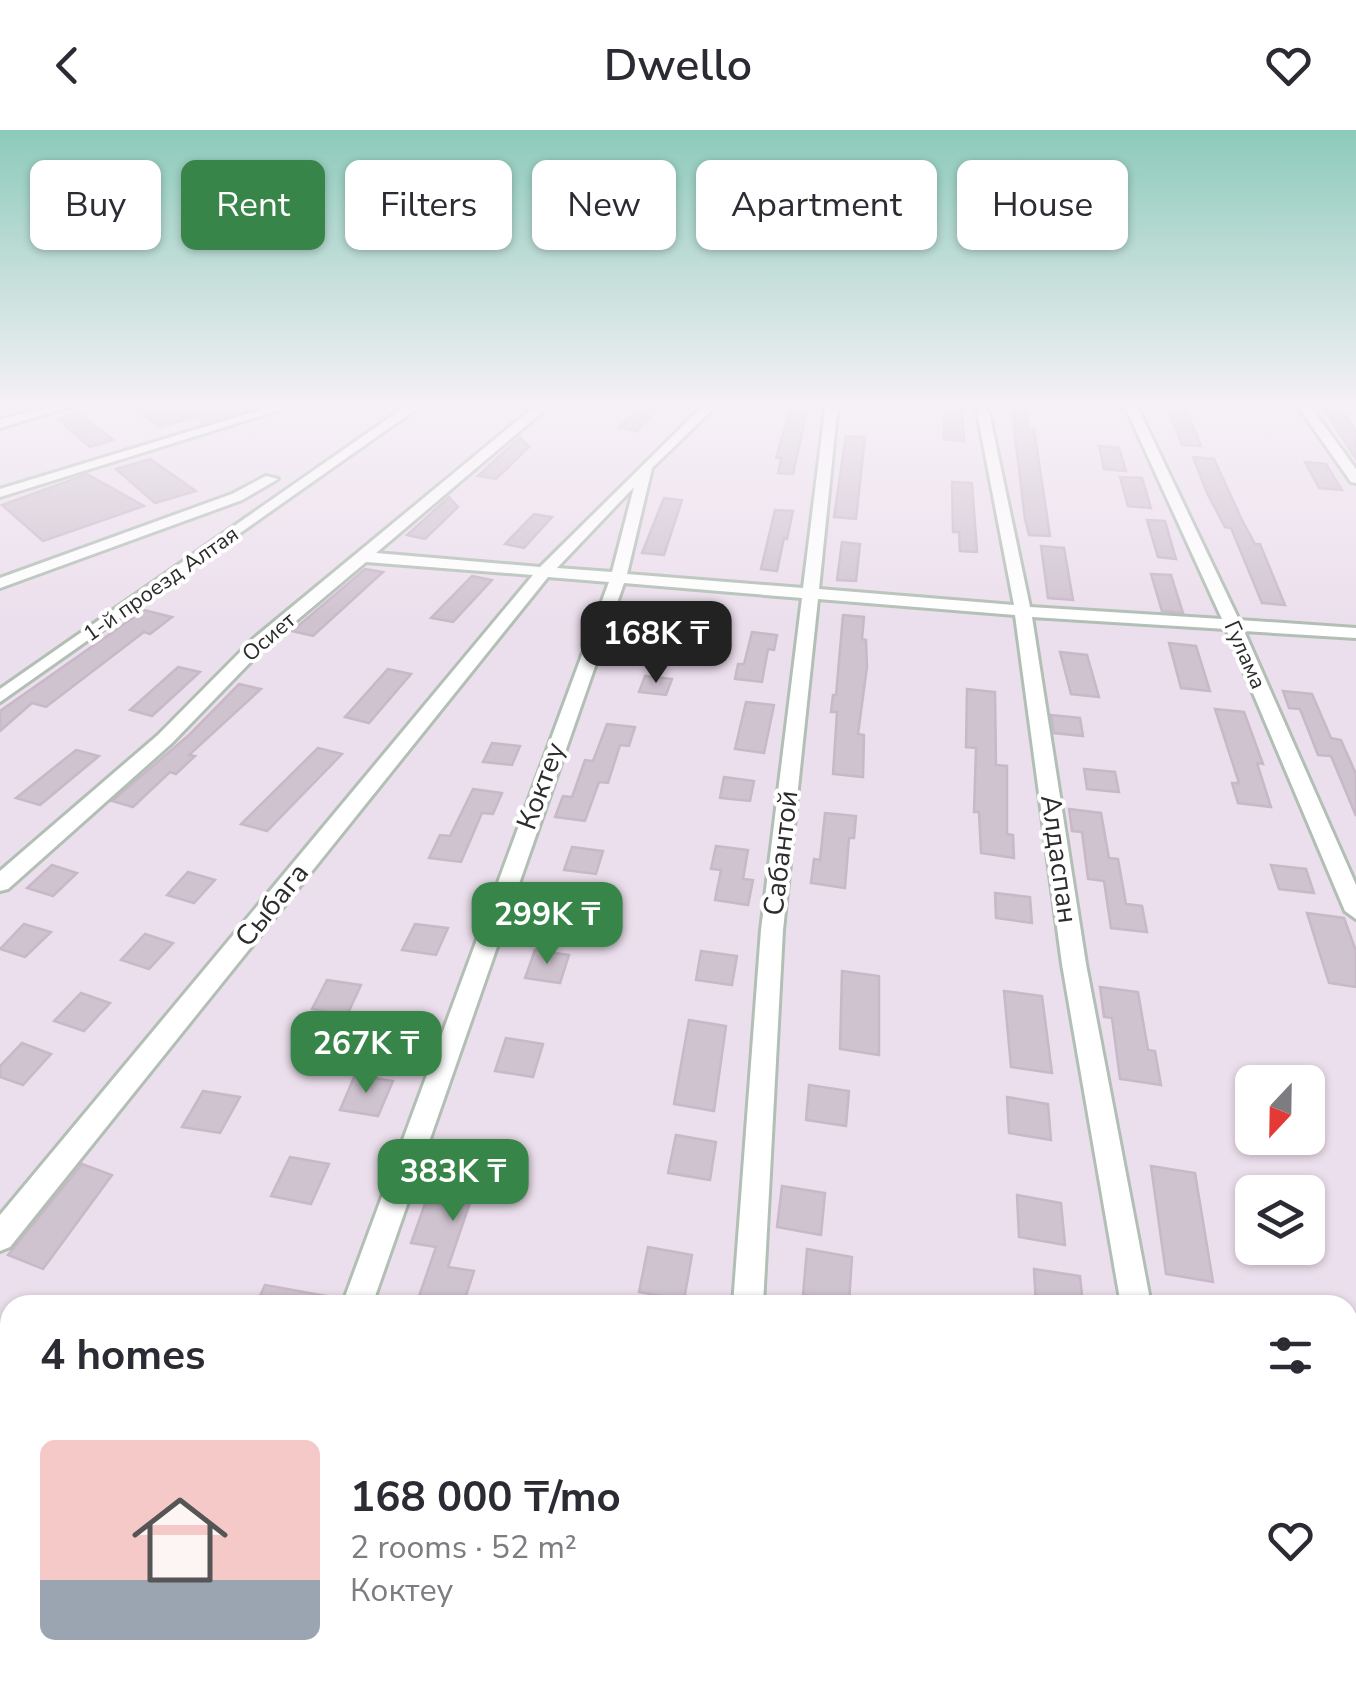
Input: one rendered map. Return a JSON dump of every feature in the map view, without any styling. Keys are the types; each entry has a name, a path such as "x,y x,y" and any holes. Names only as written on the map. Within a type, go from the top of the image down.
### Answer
{"street":[{"path":"0,493 61,475"},
{"name":"1-й проезд Алтая","path":"0,697 317,475"},
{"name":"Осиет","path":"0,883 164,738 259,643 463,475"},
{"name":"Сыбага","path":"0,1237 543,573 640,475"},
{"name":"Коктеу","path":"361,1295 618,578 644,475"},
{"name":"Сабантой","path":"749,1295 772,930 824,475"},
{"name":"Алдаспан","path":"996,475 1023,611 1074,964 1134,1295"},
{"name":"Гулама","path":"1163,475 1356,911"},
{"path":"0,583 236,497 271,478"},
{"path":"366,557 1023,611 1356,633"}],"building":[{"path":"88,475 144,506 43,541 2,505"},
{"path":"122,475 172,475 196,491 155,503"},
{"path":"840,475 861,475 856,519 834,517"},
{"path":"1020,475 1041,475 1050,536 1029,535"},
{"path":"1200,475 1221,475 1255,544 1260,544 1285,605 1262,603 1231,528 1225,527"},
{"path":"1312,475 1333,475 1342,490 1319,488"},
{"path":"1120,477 1142,478 1151,508 1128,506"},
{"path":"952,482 972,483 977,552 960,551 959,532 953,532"},
{"path":"449,497 458,507 425,539 407,535"},
{"path":"664,498 682,500 664,555 642,553"},
{"path":"775,510 793,511 777,571 761,569"},
{"path":"534,514 552,517 524,548 505,544"},
{"path":"1147,520 1165,521 1176,559 1158,557"},
{"path":"842,542 860,544 856,581 837,580"},
{"path":"1041,546 1064,548 1073,600 1048,598"},
{"path":"365,569 383,572 313,636 292,631"},
{"path":"1151,574 1171,575 1183,613 1162,611"},
{"path":"472,576 492,580 453,622 431,618"},
{"path":"144,610 172,617 150,634 144,632 46,707 32,703 0,731 0,711"},
{"path":"843,615 864,617 862,639 866,640 867,667 858,734 864,735 863,777 833,774 837,712 831,712"},
{"path":"752,632 777,635 774,650 768,649 762,682 735,679 738,664 744,664"},
{"path":"1169,643 1196,646 1210,691 1181,688"},
{"path":"1060,652 1087,655 1099,697 1071,694"},
{"path":"178,667 200,672 152,716 130,710"},
{"path":"388,669 411,674 369,723 345,717"},
{"path":"645,676 672,679 666,695 639,692"},
{"path":"239,684 261,689 189,755 195,756 176,774 170,772 133,807 112,801 189,735"},
{"path":"967,689 995,692 996,765 1007,766 1007,834 1013,835 1014,858 981,853 979,812 974,812 976,748 966,747"},
{"path":"1283,691 1312,694 1331,738 1341,740 1356,774 1356,816 1331,756 1318,755 1300,709 1289,708"},
{"path":"746,702 774,705 764,753 735,749"},
{"path":"1215,709 1244,712 1263,764 1257,763 1271,807 1238,803 1232,783 1239,783"},
{"path":"1051,715 1080,718 1083,736 1054,733"},
{"path":"607,724 635,727 629,746 620,745 608,783 599,782 585,821 555,817 563,796 572,797 585,760 593,761"},
{"path":"492,743 520,746 512,765 483,762"},
{"path":"318,748 342,754 267,831 241,824"},
{"path":"76,750 99,756 40,805 16,798"},
{"path":"1084,769 1115,772 1119,792 1087,789"},
{"path":"724,777 754,781 750,801 720,798"},
{"path":"473,789 502,793 493,814 482,813 461,862 429,858 440,835 450,836"},
{"path":"1069,809 1101,813 1109,858 1118,859 1126,904 1142,906 1147,932 1111,928 1104,881 1088,879 1082,832 1072,831"},
{"path":"825,813 856,816 854,838 849,838 845,888 811,883 814,859 820,860"},
{"path":"716,846 748,850 743,879 753,880 748,905 715,900 721,870 711,869"},
{"path":"572,847 603,851 596,874 564,870"},
{"path":"52,865 77,873 53,896 27,888"},
{"path":"1271,865 1306,869 1314,893 1279,889"},
{"path":"188,872 215,880 194,903 167,895"},
{"path":"995,893 1030,897 1032,923 996,918"},
{"path":"1307,913 1344,918 1356,951 1356,987 1329,983"},
{"path":"24,924 51,932 25,957 0,949"},
{"path":"415,924 448,928 436,955 402,950"},
{"path":"145,934 173,943 149,969 121,960"},
{"path":"535,950 569,955 560,983 525,978"},
{"path":"701,951 737,956 732,985 696,980"},
{"path":"842,971 879,976 879,1055 840,1049"},
{"path":"327,980 361,985 347,1015 312,1009"},
{"path":"1100,987 1138,992 1148,1050 1155,1051 1161,1085 1120,1079 1112,1018 1104,1017"},
{"path":"1004,991 1042,996 1052,1073 1011,1067"},
{"path":"81,993 110,1003 84,1031 54,1021"},
{"path":"383,1013 418,1019 405,1051 368,1045"},
{"path":"689,1020 726,1026 714,1111 674,1104"},
{"path":"506,1038 543,1044 533,1077 495,1071"},
{"path":"22,1043 51,1054 23,1085 0,1077 0,1066"},
{"path":"355,1075 393,1081 378,1116 340,1110"},
{"path":"809,1085 849,1091 846,1126 806,1120"},
{"path":"203,1091 240,1097 220,1133 182,1127"},
{"path":"1007,1097 1048,1104 1051,1140 1009,1133"},
{"path":"676,1135 716,1142 710,1180 668,1173"},
{"path":"463,1141 503,1148 490,1187 476,1185 448,1267 474,1271 466,1295 419,1295 436,1247 411,1243 426,1201 441,1204"},
{"path":"290,1157 329,1164 311,1204 271,1196"},
{"path":"82,1164 112,1175 43,1269 8,1255"},
{"path":"1151,1166 1195,1173 1213,1282 1166,1274"},
{"path":"782,1186 825,1193 821,1235 777,1227"},
{"path":"1017,1195 1061,1203 1065,1245 1019,1237"},
{"path":"648,1247 692,1255 685,1295 639,1292"},
{"path":"807,1249 852,1257 850,1295 803,1295"},
{"path":"1034,1269 1080,1276 1082,1295 1035,1295"},
{"path":"265,1285 321,1295 260,1295"}]}
